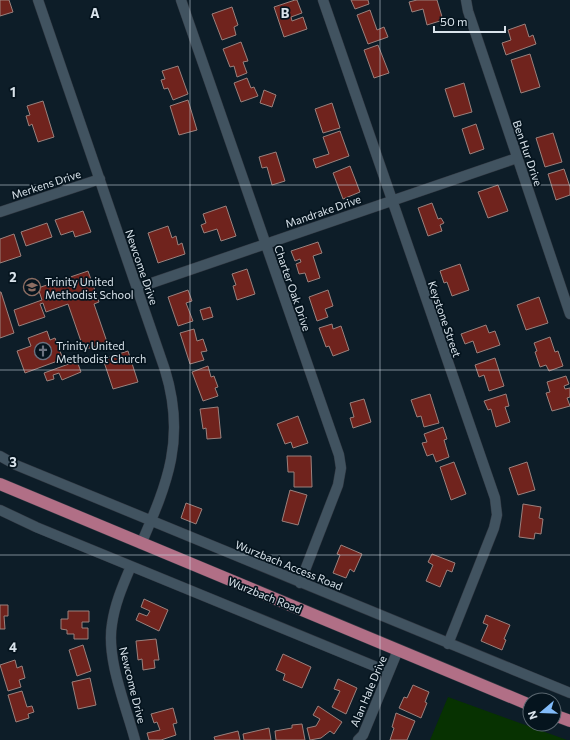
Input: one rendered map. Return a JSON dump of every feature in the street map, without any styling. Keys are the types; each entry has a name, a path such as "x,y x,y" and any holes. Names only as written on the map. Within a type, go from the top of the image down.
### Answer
{"main road":[{"name":"Wurzbach Road","path":"0,484 522,702"}],"street":[{"name":"Newcome Drive","path":"38,0 170,384 175,420 169,475 141,544"},
{"name":"Charter Oak Drive","path":"181,0 339,455 341,468 338,485 300,583"},
{"name":"Keystone Street","path":"323,0 495,498 496,509 494,528 448,644"},
{"name":"Ben Hur Drive","path":"466,0 468,11 570,314"},
{"name":"Mandrake Drive","path":"137,288 517,158"},
{"name":"Merkens Drive","path":"0,212 100,179"},
{"name":"Wurzbach Access Road","path":"0,456 16,465 570,693"},
{"path":"0,510 131,566 389,672"},
{"name":"Newcome Drive","path":"131,566 117,601 110,635 115,668 135,740"},
{"name":"Alan Hale Drive","path":"358,740 363,735 398,650"}],"green space":[{"path":"448,697 522,724 522,732 545,732 567,740 430,740"}],"building":[{"path":"0,0 9,0 13,12 0,16"},
{"path":"297,0 302,13 291,17 292,21 303,17 307,29 284,37 274,7"},
{"path":"351,0 368,0 369,4 355,9"},
{"path":"417,0 437,0 443,20 427,25 423,9 412,12 409,2"},
{"path":"232,7 238,25 234,27 236,35 222,40 212,14"},
{"path":"370,10 377,30 384,27 388,37 368,44 357,15"},
{"path":"525,24 529,37 533,35 536,44 506,55 502,43 511,40 508,30"},
{"path":"241,42 248,61 243,62 247,73 237,77 234,66 230,67 223,49"},
{"path":"378,45 389,73 374,78 364,50"},
{"path":"530,54 540,87 521,93 511,60"},
{"path":"178,66 188,94 173,100 168,88 164,89 161,80 165,79 162,71"},
{"path":"247,78 251,88 254,87 258,96 241,102 234,83"},
{"path":"464,83 472,112 454,117 445,89"},
{"path":"264,90 276,95 272,107 260,103"},
{"path":"188,100 197,130 179,135 170,106"},
{"path":"43,101 54,137 38,142 32,124 29,126 26,116 30,115 27,106"},
{"path":"332,103 340,128 323,133 315,109"},
{"path":"476,124 484,149 470,154 462,129"},
{"path":"340,131 349,156 316,168 313,159 329,154 323,137"},
{"path":"553,133 562,162 545,167 536,138"},
{"path":"276,152 285,181 272,185 267,167 262,168 259,157"},
{"path":"350,166 360,192 343,199 333,173"},
{"path":"564,169 570,187 570,195 556,200 548,174"},
{"path":"498,185 508,211 488,218 478,192"},
{"path":"432,203 438,219 441,218 444,223 440,225 442,231 428,236 418,208"},
{"path":"226,206 236,236 221,241 217,229 204,233 201,225 206,223 203,214"},
{"path":"83,211 91,232 75,237 73,231 61,235 55,220"},
{"path":"47,223 52,237 26,246 21,232"},
{"path":"168,226 172,238 176,236 178,245 182,243 185,254 158,263 148,233"},
{"path":"14,234 21,256 0,263 0,239"},
{"path":"318,242 322,253 313,256 320,278 308,282 305,273 299,274 296,264 301,262 300,259 295,261 291,251"},
{"path":"460,264 469,290 452,296 447,282 444,283 440,271"},
{"path":"247,269 255,294 237,300 233,286 236,285 232,274"},
{"path":"88,271 99,302 94,304 107,342 84,350 68,304 46,312 43,303 40,304 45,317 19,326 14,310 42,300 38,288"},
{"path":"188,290 192,301 186,303 193,321 178,326 168,297"},
{"path":"328,290 333,306 325,309 328,317 317,321 309,297"},
{"path":"0,292 14,333 0,338"},
{"path":"539,297 548,323 526,330 517,305"},
{"path":"210,307 213,317 203,320 200,310"},
{"path":"332,324 333,329 341,326 349,350 333,356 329,346 326,347 319,328"},
{"path":"486,325 489,333 495,331 500,345 477,353 473,341 465,344 461,334"},
{"path":"194,329 197,341 203,339 207,351 201,352 204,360 190,364 180,333"},
{"path":"47,331 50,340 55,338 63,359 25,373 17,351 31,346 28,338"},
{"path":"550,337 555,352 558,351 563,366 549,371 546,365 540,367 535,352 537,351 534,343"},
{"path":"128,351 138,382 113,389 103,359"},
{"path":"495,358 504,386 489,391 484,375 479,377 475,365"},
{"path":"77,361 81,372 62,380 59,373 53,375 54,379 47,381 44,373"},
{"path":"208,366 211,377 214,376 218,387 215,388 218,396 203,401 192,372"},
{"path":"566,376 569,384 564,386 565,389 570,388 570,397 567,398 570,406 552,411 546,393 550,392 547,382"},
{"path":"430,394 439,423 424,427 421,416 417,417 411,400"},
{"path":"506,394 509,406 505,407 510,422 496,427 491,409 488,410 484,401"},
{"path":"364,399 371,422 353,428 350,418 354,417 350,403"},
{"path":"218,407 221,438 207,439 206,428 203,429 200,409"},
{"path":"298,416 308,443 293,448 291,442 285,444 277,424"},
{"path":"443,427 447,439 444,440 449,457 436,462 433,454 427,456 422,443 427,442 424,434"},
{"path":"287,456 311,456 312,487 294,487 294,472 288,472"},
{"path":"454,462 466,494 451,500 440,467"},
{"path":"527,462 535,490 518,495 509,468"},
{"path":"290,490 307,495 298,525 282,521"},
{"path":"186,503 202,509 196,524 181,518"},
{"path":"523,504 541,507 539,518 543,519 541,534 535,533 534,539 519,537"},
{"path":"341,545 362,554 354,572 350,569 346,578 333,573 340,555 337,554"},
{"path":"432,554 455,563 452,572 447,570 440,587 426,581 433,565 428,562"},
{"path":"144,599 168,610 159,631 136,620 139,613 147,616 150,611 141,607"},
{"path":"0,605 8,605 8,616 4,616 5,629 0,629"},
{"path":"68,611 89,611 89,622 82,622 82,628 88,628 88,639 74,639 74,634 67,634 67,630 61,629 61,619 68,619"},
{"path":"486,615 510,625 504,639 506,640 502,650 481,641 488,625 483,623"},
{"path":"156,639 159,660 154,660 155,668 143,670 142,659 138,660 136,641"},
{"path":"83,645 91,671 77,676 69,650"},
{"path":"283,654 311,667 302,688 283,680 285,674 276,670"},
{"path":"15,660 17,668 22,666 25,678 19,680 21,687 8,691 0,665"},
{"path":"90,678 96,705 78,709 72,682"},
{"path":"338,679 357,688 346,714 332,707 340,691 334,689"},
{"path":"413,685 429,692 425,702 427,703 421,718 399,708 404,697 407,698"},
{"path":"22,691 27,707 32,706 34,712 28,714 29,718 16,722 8,695"},
{"path":"318,706 342,722 334,734 330,731 321,738 310,740 307,728 316,726 320,719 313,715"},
{"path":"173,708 177,723 173,724 176,735 161,740 149,740 147,733 160,730 157,722 154,723 151,714"},
{"path":"396,713 415,721 407,740 390,740 394,728 392,727"},
{"path":"302,724 305,740 276,740 275,731 292,728 292,725"},
{"path":"269,728 271,740 244,740 243,734"},
{"path":"238,731 240,740 215,740 214,737"}],"place":[{"name":"Trinity United Methodist School","path":"32,287"},
{"name":"Trinity United Methodist Church","path":"43,351"}]}
